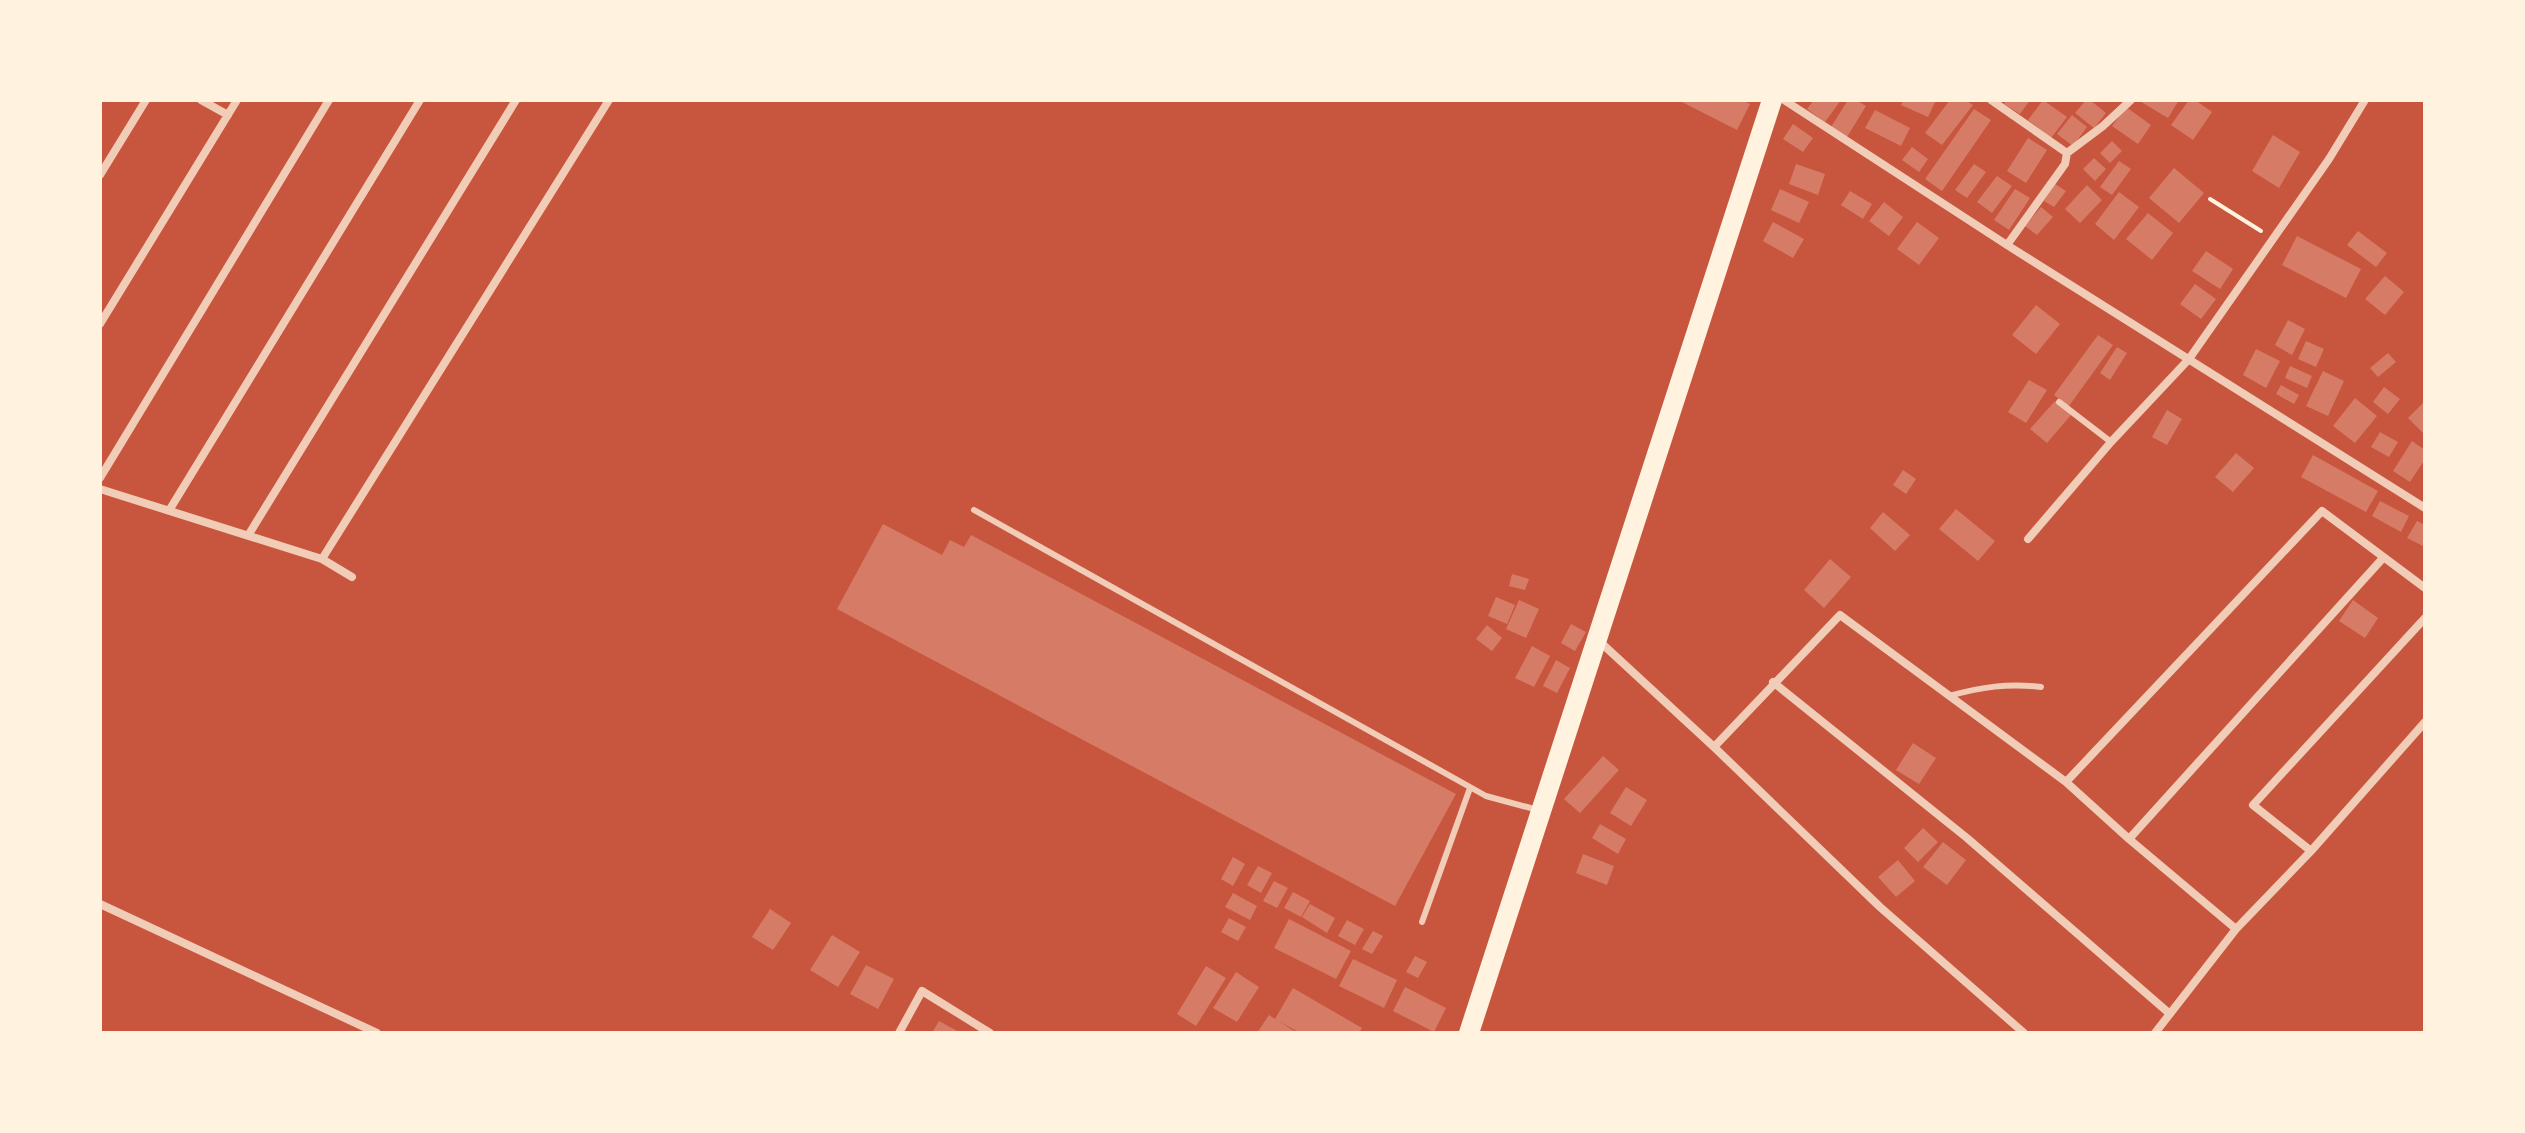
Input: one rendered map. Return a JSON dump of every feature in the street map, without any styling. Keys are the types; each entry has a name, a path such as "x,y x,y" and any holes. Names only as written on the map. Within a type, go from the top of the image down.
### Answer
{"main road":[{"path":"1469,1033 1772,100"}],"street":[{"path":"100,175 146,100"},
{"path":"201,100 228,115"},
{"path":"100,324 237,100"},
{"path":"100,478 329,100"},
{"path":"170,509 420,100"},
{"path":"249,534 516,100"},
{"path":"322,559 609,100"},
{"path":"1784,100 2007,245 2425,508"},
{"path":"1991,100 2067,153"},
{"path":"2007,245 2065,164 2067,153 2131,100"},
{"path":"2028,539 2111,442 2189,359 2329,159 2365,100"},
{"path":"100,489 322,559 352,577"},
{"path":"2066,782 2322,511 2425,588"},
{"path":"2129,839 2383,558"},
{"path":"1714,747 1840,615 2066,782 2236,929"},
{"path":"2311,851 2253,805 2425,618"},
{"path":"1597,639 1880,907 2024,1033"},
{"path":"1773,682 1967,838 2170,1014"},
{"path":"2155,1033 2236,929 2311,851 2425,722"},
{"path":"100,904 377,1033"},
{"path":"899,1033 922,991 990,1033"}],"lane":[{"path":"2059,402 2111,442"},
{"path":"974,510 1470,788 1486,796 1542,811"},
{"path":"1949,696 1981,687 2016,684 2041,687"},
{"path":"1422,922 1470,788"}],"path":[{"path":"2210,199 2273,239"}],"building":[{"path":"1678,100 1741,100 1750,104 1737,130"},
{"path":"1814,100 1841,100 1825,122 1807,109"},
{"path":"1848,100 1856,100 1866,106 1847,137 1831,127"},
{"path":"1903,100 1936,100 1928,117 1901,105"},
{"path":"1950,100 1965,100 1973,105 1942,145 1925,133"},
{"path":"2007,100 2030,100 2020,114 2004,104"},
{"path":"2043,100 2067,117 2051,138 2028,120"},
{"path":"2086,100 2106,113 2094,128 2075,113"},
{"path":"2138,100 2179,100 2168,118"},
{"path":"2189,100 2195,100 2212,112 2193,140 2171,125"},
{"path":"2126,107 2151,125 2138,144 2112,126"},
{"path":"1974,109 1991,120 1942,191 1925,179"},
{"path":"1875,110 1910,128 1901,146 1865,128"},
{"path":"2072,115 2087,127 2073,146 2057,134"},
{"path":"1793,124 1813,138 1803,152 1783,139"},
{"path":"2273,135 2300,152 2279,188 2252,171"},
{"path":"2028,138 2047,150 2026,183 2007,171"},
{"path":"2112,141 2122,151 2110,163 2100,153"},
{"path":"1912,147 1928,159 1919,172 1902,160"},
{"path":"2094,158 2106,169 2095,181 2083,169"},
{"path":"2119,161 2131,169 2112,195 2100,187"},
{"path":"1796,164 1825,174 1818,195 1789,184"},
{"path":"1974,164 1986,172 1967,198 1955,190"},
{"path":"2174,168 2204,193 2179,223 2149,198"},
{"path":"1997,176 2012,186 1992,213 1977,202"},
{"path":"2055,184 2066,191 2054,207 2044,201"},
{"path":"2087,185 2102,200 2080,223 2065,209"},
{"path":"1780,189 1809,202 1799,223 1771,210"},
{"path":"2015,189 2030,198 2009,230 1994,220"},
{"path":"1850,191 1872,204 1863,219 1841,205"},
{"path":"2119,192 2139,207 2114,240 2095,224"},
{"path":"1884,202 1903,217 1889,236 1869,221"},
{"path":"2041,207 2053,217 2037,235 2025,226"},
{"path":"2148,213 2173,233 2152,260 2126,239"},
{"path":"1773,222 1804,239 1793,258 1763,241"},
{"path":"1917,222 1939,238 1919,265 1897,249"},
{"path":"2358,231 2387,253 2376,267 2347,245"},
{"path":"2297,236 2361,269 2346,298 2282,265"},
{"path":"2206,251 2233,269 2220,289 2192,271"},
{"path":"2385,276 2404,292 2385,315 2365,299"},
{"path":"2195,284 2216,299 2201,319 2180,304"},
{"path":"2036,305 2060,324 2036,354 2012,335"},
{"path":"2288,320 2305,329 2292,355 2275,345"},
{"path":"2098,335 2113,345 2069,406 2054,395"},
{"path":"2306,341 2324,349 2316,367 2298,359"},
{"path":"2117,347 2127,353 2110,380 2100,373"},
{"path":"2256,349 2280,361 2266,388 2243,375"},
{"path":"2388,353 2396,362 2378,377 2370,368"},
{"path":"2290,366 2312,376 2307,388 2285,378"},
{"path":"2323,371 2344,381 2328,416 2306,406"},
{"path":"2029,380 2047,390 2026,423 2008,412"},
{"path":"2281,385 2299,395 2294,404 2276,394"},
{"path":"2384,387 2400,399 2388,414 2373,402"},
{"path":"2355,398 2377,416 2355,443 2333,426"},
{"path":"2055,401 2071,415 2047,443 2030,429"},
{"path":"2425,401 2425,435 2408,418"},
{"path":"2167,410 2182,419 2167,445 2152,437"},
{"path":"2380,432 2398,442 2389,457 2371,447"},
{"path":"2412,441 2425,450 2425,459 2410,482 2393,471"},
{"path":"2236,453 2254,468 2233,492 2215,477"},
{"path":"2313,455 2378,491 2366,512 2301,477"},
{"path":"1903,470 1916,479 1906,494 1893,485"},
{"path":"2380,501 2409,516 2401,532 2372,516"},
{"path":"1956,509 1995,541 1978,561 1939,529"},
{"path":"1883,512 1910,535 1895,551 1870,528"},
{"path":"2417,521 2425,525 2425,547 2407,538"},
{"path":"883,524 942,555 950,540 964,547 971,535 1456,794 1395,906 837,609"},
{"path":"1830,559 1851,577 1824,608 1804,590"},
{"path":"1512,574 1529,579 1525,590 1509,586"},
{"path":"1496,597 1515,605 1507,624 1488,616"},
{"path":"1519,600 1539,609 1526,638 1506,629"},
{"path":"2353,600 2378,618 2365,638 2339,621"},
{"path":"1571,624 1586,632 1575,651 1561,643"},
{"path":"1487,625 1502,638 1492,651 1476,639"},
{"path":"1532,646 1550,656 1534,687 1515,678"},
{"path":"1556,660 1570,668 1557,693 1543,686"},
{"path":"1913,743 1936,758 1919,784 1896,770"},
{"path":"1603,756 1619,770 1580,813 1564,799"},
{"path":"1626,787 1647,800 1631,826 1610,813"},
{"path":"1600,824 1626,839 1618,854 1592,838"},
{"path":"1923,828 1938,842 1918,862 1904,848"},
{"path":"1943,842 1966,860 1947,885 1923,867"},
{"path":"1583,854 1614,866 1607,885 1576,873"},
{"path":"1233,857 1245,864 1233,886 1221,879"},
{"path":"1898,860 1915,881 1896,897 1878,877"},
{"path":"1258,866 1272,873 1261,893 1247,885"},
{"path":"1274,881 1288,888 1277,908 1263,901"},
{"path":"1293,892 1310,901 1301,917 1284,908"},
{"path":"1233,893 1257,906 1250,920 1225,907"},
{"path":"1310,904 1335,918 1327,933 1302,917"},
{"path":"770,909 791,923 773,950 752,937"},
{"path":"1229,918 1246,927 1238,941 1221,932"},
{"path":"1289,919 1351,951 1336,979 1274,948"},
{"path":"1347,920 1364,929 1355,945 1338,936"},
{"path":"1373,931 1383,936 1372,954 1362,949"},
{"path":"832,935 860,952 838,987 810,970"},
{"path":"1415,956 1427,962 1418,978 1406,972"},
{"path":"1353,959 1397,980 1384,1008 1339,986"},
{"path":"866,965 894,979 878,1009 850,994"},
{"path":"1206,966 1226,978 1196,1026 1177,1014"},
{"path":"1236,972 1259,987 1237,1022 1213,1008"},
{"path":"1405,987 1446,1008 1434,1032 1393,1011"},
{"path":"1293,988 1362,1028 1359,1033 1300,1033 1279,1021 1297,1033 1257,1033 1269,1015 1275,1019"},
{"path":"939,1021 961,1033 932,1033"}]}
